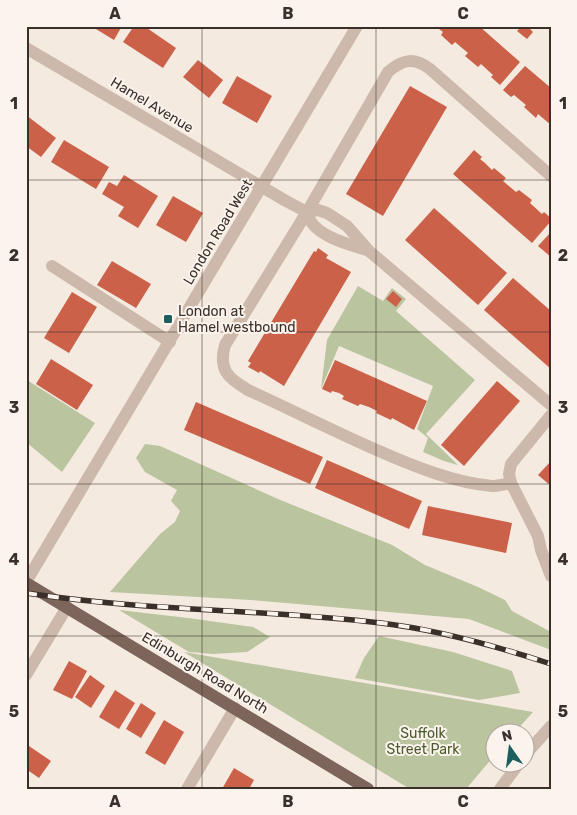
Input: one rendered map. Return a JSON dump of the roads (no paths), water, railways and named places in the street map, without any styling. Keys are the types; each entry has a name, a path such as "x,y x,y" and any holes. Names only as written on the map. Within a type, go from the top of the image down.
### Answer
{"main road":[{"name":"Edinburgh Road North","path":"26,583 368,789"}],"street":[{"name":"London Road West","path":"26,583 357,26"},
{"name":"Hamel Avenue","path":"26,48 262,188 307,212"},
{"path":"511,483 493,486 475,483 411,465 248,390 233,381 225,370 221,358 225,345 307,212 388,72 398,63 406,61 423,63 430,68 551,176"},
{"path":"307,212 318,210 327,213 347,226 368,251 551,405"},
{"path":"307,212 308,220 316,229 340,241 368,251"},
{"path":"52,266 170,342"},
{"path":"551,415 511,464 509,474 511,483 538,536 551,576"},
{"path":"26,675 67,607"},
{"path":"187,789 235,708"},
{"path":"534,745 551,726"},
{"path":"500,789 513,772"}],"railway":[{"path":"26,593 159,607 337,618 381,623 467,639 551,664"}],"place":[{"name":"London at Hamel westbound","path":"168,319"}],"park label":[{"name":"Suffolk Street Park","path":"423,742"}]}
